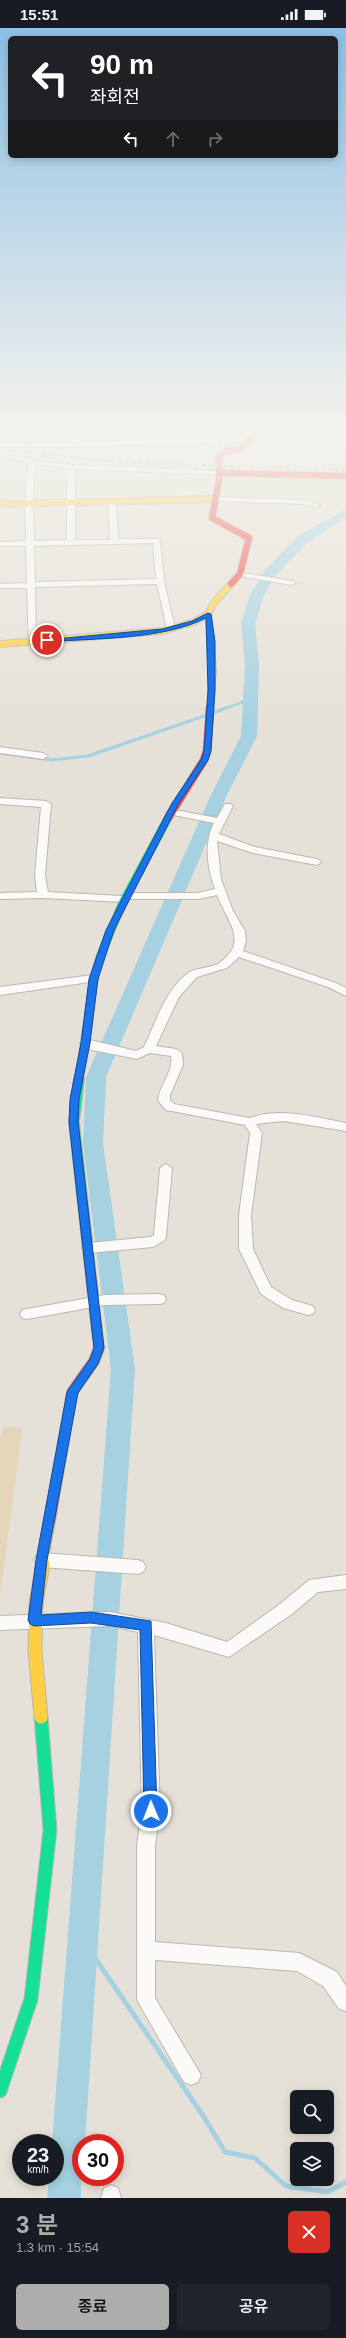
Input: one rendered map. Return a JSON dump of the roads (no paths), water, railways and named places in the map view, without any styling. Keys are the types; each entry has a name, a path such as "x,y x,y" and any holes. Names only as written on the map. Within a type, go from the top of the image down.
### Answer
{"main road":[{"path":"0,644 171,629 194,622 208,614 214,604 240,574 248,548 249,538 246,534 227,526"},
{"path":"0,2091 31,1999 50,1830 35,1651 34,1620 42,1560 72,1392 94,1361 99,1348 99,1302 74,1122 75,1099 91,1045 93,979 110,930 171,812 204,760 208,751 208,714 213,669 208,614"}],"street":[{"path":"30,526 32,641"},
{"path":"71,526 71,543"},
{"path":"113,526 114,542"},
{"path":"0,544 157,541 160,581 171,629"},
{"path":"240,574 292,583"},
{"path":"0,586 160,581"},
{"path":"0,750 43,756"},
{"path":"0,801 46,804 40,874 43,895"},
{"path":"149,1049 174,995 193,975 223,966 237,953 241,941 240,931 220,892 216,879 213,835 228,806"},
{"path":"171,812 219,821"},
{"path":"213,835 253,850 317,862"},
{"path":"0,896 199,896 205,893 220,892"},
{"path":"237,953 332,985 346,992"},
{"path":"0,991 53,986 76,980 93,979"},
{"path":"91,1045 117,1052 137,1055 149,1049 176,1053 178,1057 178,1064 163,1095 164,1101 170,1107 248,1122 257,1118 272,1117 346,1127"},
{"path":"248,1122 256,1133 245,1215 246,1249 266,1290 288,1304 308,1310"},
{"path":"92,1247 153,1242 160,1238 166,1168"},
{"path":"27,1314 126,1298 159,1299"},
{"path":"42,1560 138,1567"},
{"path":"0,1623 34,1620 91,1618 110,1619 146,1625 229,1650 286,1610 314,1585 346,1582"},
{"path":"146,1625 151,1811 146,1845 146,2000 191,2075"},
{"path":"146,1950 298,1962 330,1979 346,2002"}],"waterway":[{"path":"64,2198 84,1942 123,1369 93,1143 96,1077 218,797 249,736 252,665 248,624 256,597 269,574 304,538 324,526"},
{"path":"223,709 251,699"},
{"path":"213,713 226,708"},
{"path":"0,753 51,760 88,756 207,715"},
{"path":"84,1942 204,2117 225,2152 255,2158 286,2186 328,2192 346,2182"}]}
